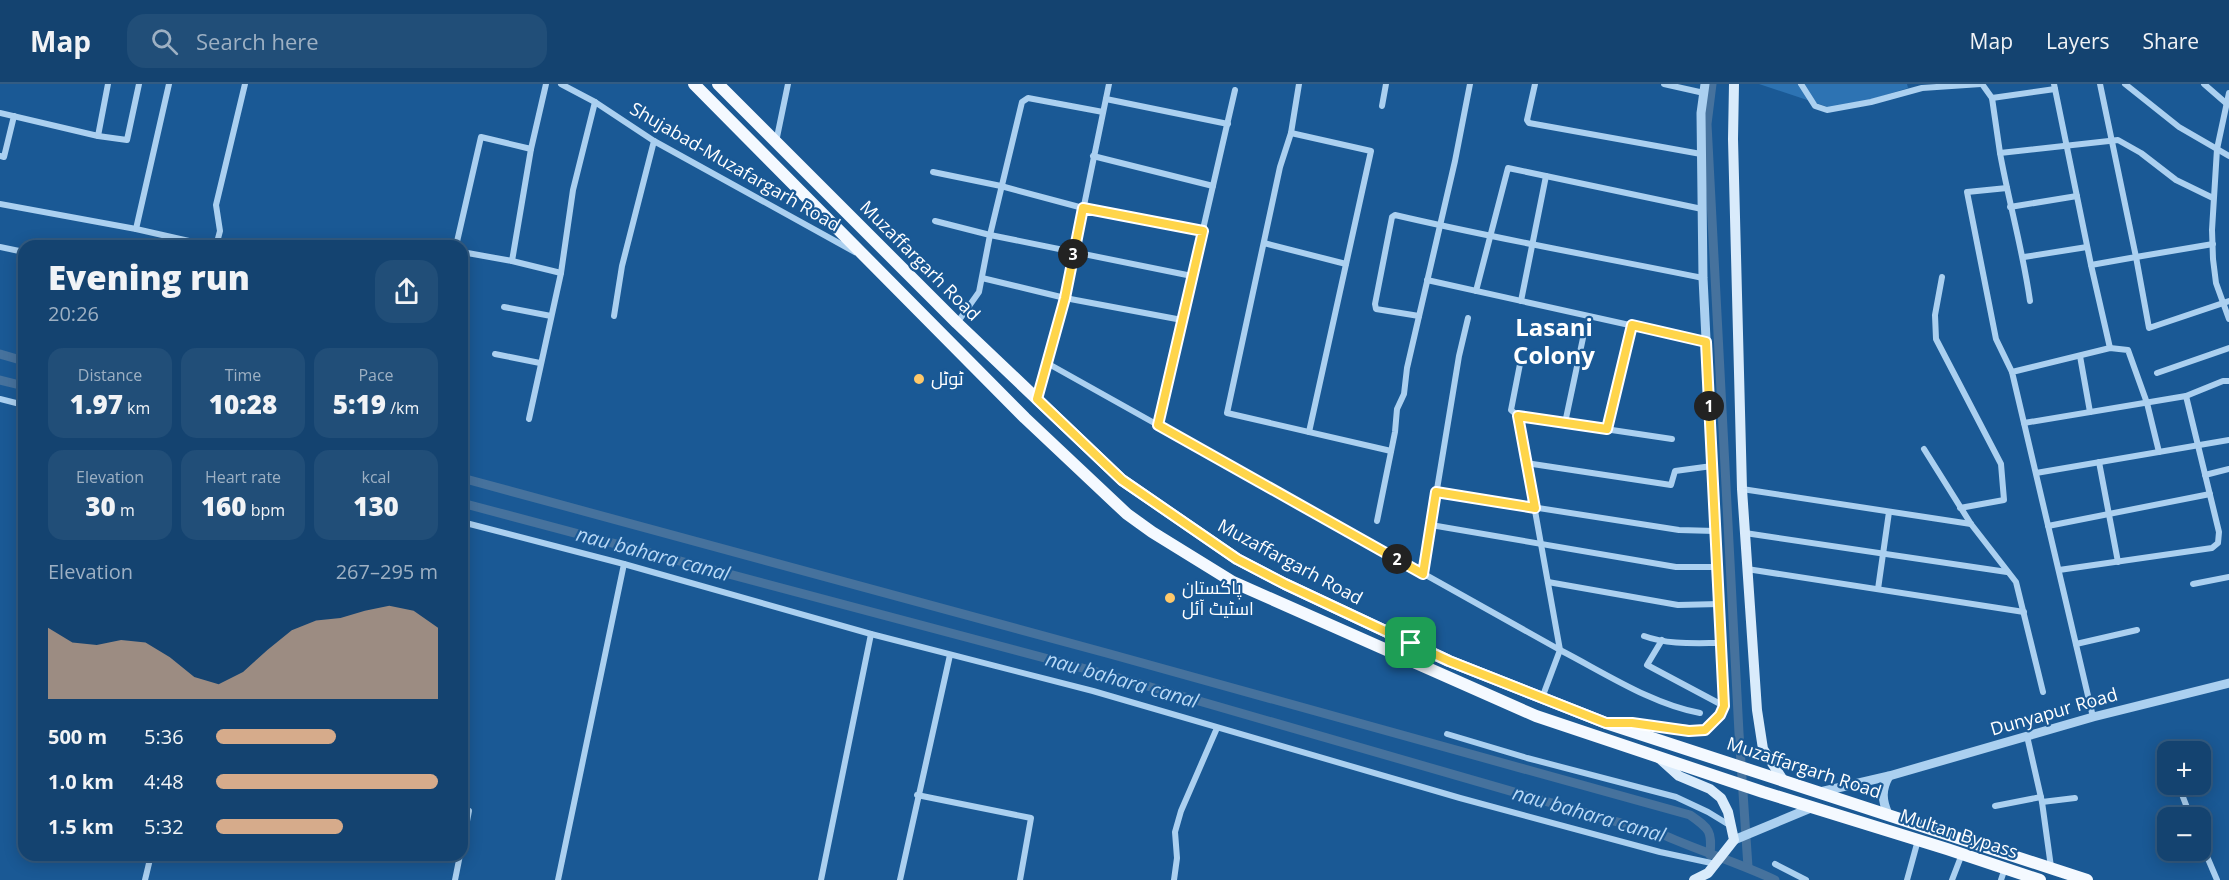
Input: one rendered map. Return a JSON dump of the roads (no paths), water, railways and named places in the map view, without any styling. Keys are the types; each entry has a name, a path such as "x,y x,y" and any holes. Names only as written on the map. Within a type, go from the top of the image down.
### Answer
{"main road":[{"name":"Muzaffargarh Road","path":"694,84 1025,418 1127,514 1152,532 1233,582 1536,716 1763,792"},
{"name":"Muzaffargarh Road","path":"718,84 957,323 1122,480 1237,559 1449,661 1606,723 2087,880"},
{"path":"1734,84 1733,140 1742,489 1756,710 1763,749 1784,780"},
{"path":"1404,658 1411,643"},
{"path":"1657,756 1679,776 1710,789 1721,798 1728,812 1734,841 1708,873 1694,880"},
{"name":"Multan Bypass","path":"1763,792 1962,854 2003,874 2036,878"},
{"path":"2036,862 2036,878"}],"street":[{"path":"98,136 108,84"},
{"path":"0,113 98,136 127,140 139,84"},
{"path":"135,229 169,84"},
{"path":"218,240 220,231 216,205 245,84"},
{"path":"512,261 531,149 546,84"},
{"name":"Shujabad-Muzafargarh Road","path":"561,84 595,102 654,141 863,256"},
{"path":"776,143 788,84"},
{"path":"1037,399 1065,298 1108,84"},
{"path":"1299,84 1291,133 1280,167 1227,413 1390,451"},
{"path":"1382,106 1386,84"},
{"path":"1377,522 1397,409 1404,394 1407,368 1470,84"},
{"path":"1535,84 1527,120 1529,123 1701,154"},
{"path":"1606,723 1632,723 1689,731 1705,730 1720,715 1724,706 1703,278 1701,113 1705,88 1664,84"},
{"path":"1801,84 1815,106 1827,110 1871,102 1922,88 1981,84 1992,98 2010,207 2024,257 2030,301"},
{"path":"2100,84 2150,328 2226,302"},
{"path":"2125,84 2179,127 2229,156"},
{"path":"2204,84 2227,104"},
{"path":"1992,98 2055,86 2110,348"},
{"path":"1158,425 1236,90"},
{"path":"2229,93 2217,149 2212,259 2216,283 2226,302 2229,319"},
{"path":"957,323 976,298 982,278 1001,186 1023,102 1028,98 1103,112"},
{"path":"1106,99 1228,124"},
{"path":"529,419 561,273 573,190 595,102"},
{"path":"0,156 4,157 14,116"},
{"path":"1291,133 1371,152 1309,432"},
{"path":"457,240 481,137 531,149"},
{"path":"2000,153 2118,140 2141,153 2176,180 2213,198"},
{"path":"614,316 622,266 654,141"},
{"path":"1093,156 1213,186"},
{"path":"1476,291 1508,168 1702,209"},
{"path":"933,172 1001,186 1083,208 1203,231"},
{"path":"1521,301 1546,176"},
{"path":"2007,188 1967,192 1996,339 2012,372 2093,717"},
{"path":"2010,207 2077,196"},
{"path":"0,204 184,240"},
{"path":"1419,316 1376,309 1375,304 1392,217 1395,215 1490,237 1703,278"},
{"path":"935,221 990,235 1192,276"},
{"path":"1264,243 1346,264"},
{"path":"2091,265 2213,244"},
{"path":"0,246 18,250"},
{"path":"2024,257 2087,247"},
{"path":"468,253 561,273"},
{"path":"1942,277 1935,315 1936,339 2001,464 2004,500 1960,508"},
{"path":"982,278 1065,298 1182,320"},
{"path":"1427,280 1706,342"},
{"path":"504,307 551,316"},
{"path":"1423,574 1468,318"},
{"path":"1607,429 1632,325"},
{"path":"1565,423 1583,338"},
{"path":"2012,372 2110,348 2128,350 2147,403 2159,452"},
{"path":"2157,373 2229,348"},
{"path":"495,354 540,363"},
{"path":"2080,356 2090,412"},
{"path":"1047,363 1560,651 1646,694 1684,710 1700,713"},
{"path":"1520,364 1511,410 1518,416 1672,439"},
{"path":"2024,423 2186,396 2223,381 2229,381"},
{"path":"2059,570 2212,548 2218,543 2219,532 2186,396"},
{"path":"0,399 18,404"},
{"path":"1518,416 1560,651 1542,698"},
{"path":"2036,473 2229,440"},
{"path":"1924,449 1971,524 2016,582 2043,692"},
{"path":"2099,462 2118,562"},
{"path":"1526,463 1671,485 1675,471 1712,466"},
{"path":"2205,475 2229,469"},
{"path":"1742,489 1971,524"},
{"path":"1436,492 1679,530 1715,531"},
{"path":"2048,526 2210,494"},
{"path":"1878,589 1889,512"},
{"path":"468,524 624,564 871,634 1093,691 1460,798 1660,852 1716,864"},
{"path":"1431,525 1676,567 1717,567"},
{"path":"1745,533 2007,572"},
{"path":"558,880 624,564"},
{"path":"1747,569 2024,612"},
{"path":"2193,584 2229,577"},
{"path":"1548,582 1678,605 1719,604"},
{"path":"2076,644 2137,630"},
{"path":"820,880 871,634"},
{"path":"1644,636 1662,640 1721,643"},
{"path":"1662,640 1647,665 1724,706"},
{"path":"900,880 917,795 950,655"},
{"name":"Dunyapur Road","path":"1819,792 1889,776 2093,717 2229,684"},
{"path":"1174,880 1177,858 1175,832 1181,811 1218,728"},
{"path":"1447,734 1527,758 1676,797 1731,826"},
{"path":"2027,736 2042,800 2050,867"},
{"path":"1888,814 1883,792 1889,776"},
{"path":"917,795 1031,818 1020,880"},
{"path":"1995,806 2075,798"},
{"path":"1734,841 1813,807"},
{"path":"1907,880 1918,840"},
{"path":"1952,880 1962,854"},
{"path":"146,880 150,861"},
{"path":"455,880 459,861"},
{"path":"2209,861 2217,880"},
{"path":"1775,864 1806,880"}],"waterway":[{"path":"1712,84 1707,124 1748,867"},
{"path":"0,354 18,359"},
{"name":"nau bahara canal","path":"0,380 18,384"},
{"path":"468,480 1690,815 1706,827 1711,841 1710,855"},
{"name":"nau bahara canal","path":"468,505 1116,677 1666,836 1775,880"}],"place":[{"name":"ٹوٹل","path":"919,379"},
{"name":"پاکستان اسٹیٹ آئل","path":"1170,598"}],"district":[{"name":"Lasani Colony","path":"1554,342"}]}
